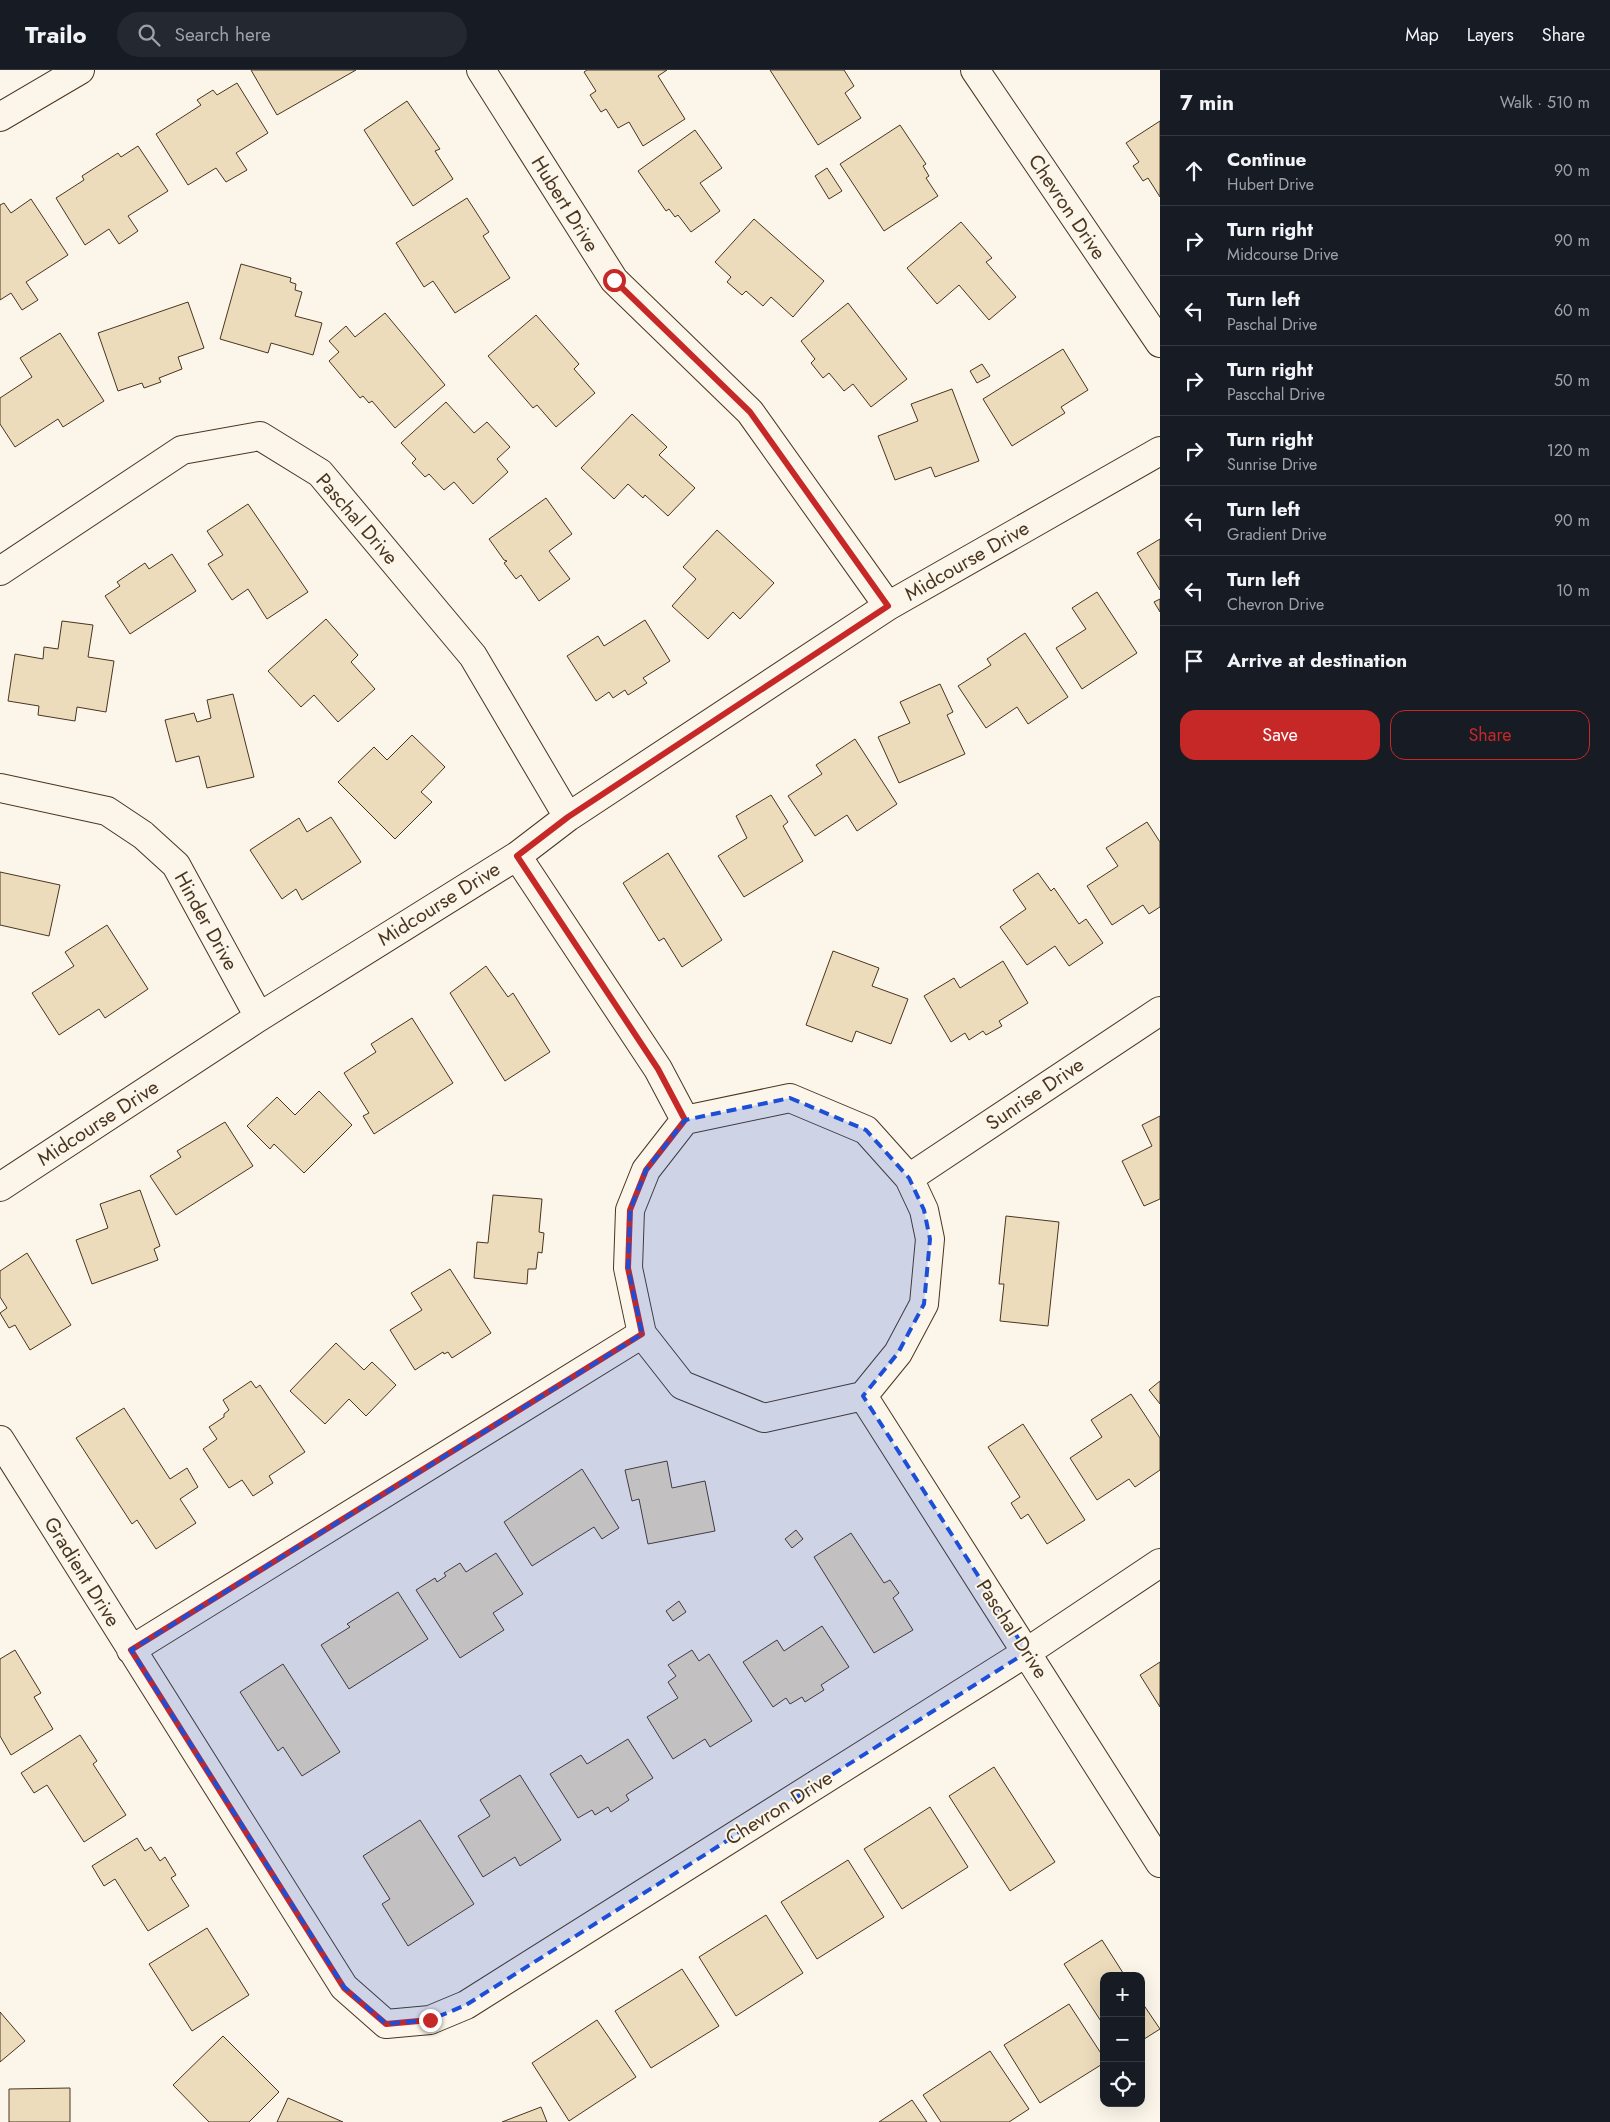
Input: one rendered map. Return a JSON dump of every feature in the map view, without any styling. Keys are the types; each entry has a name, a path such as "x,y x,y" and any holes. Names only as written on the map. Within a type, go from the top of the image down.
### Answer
{"street":[{"path":"0,117 80,70"},
{"name":"Hubert Drive","path":"481,70 614,280 750,412 888,606"},
{"name":"Chevron Drive","path":"975,70 1160,343"},
{"name":"Paschal Drive","path":"0,570 182,450 260,436 320,473 473,656 568,817"},
{"name":"Midcourse Drive","path":"0,1187 259,1017 517,856 568,817 888,606 1160,451"},
{"name":"Hinder Drive","path":"0,788 107,811 142,835 176,865 259,1017"},
{"path":"517,856 658,1069 685,1120"},
{"name":"Sunrise Drive","path":"909,1178 1160,1011"},
{"path":"790,1098 866,1130 909,1178 924,1210 930,1239 924,1304 898,1354 862,1396 764,1418 682,1385 642,1334 628,1268 630,1210 646,1170 685,1120 790,1098"},
{"path":"131,1650 642,1334"},
{"name":"Paschal Drive","path":"862,1396 1160,1863"},
{"name":"Gradient Drive","path":"0,1440 344,1988 386,2024"},
{"name":"Chevron Drive","path":"386,2024 430,2020 466,2005 1027,1652 1160,1563"}],"highlighted area":[{"path":"790,1098 866,1130 909,1178 924,1210 930,1239 924,1304 898,1353 863,1396 1027,1652 466,2005 430,2020 386,2024 344,1987 131,1650 642,1334 628,1268 630,1210 646,1170 685,1120"}],"building":[{"path":"251,70 356,70 277,115"},
{"path":"587,70 667,70 658,76 685,119 643,146 629,122 618,128 606,109 601,112 590,95 596,91 584,72"},
{"path":"770,70 844,70 854,86 845,93 861,118 818,145"},
{"path":"237,83 268,133 236,153 247,170 226,182 216,168 188,185 156,134 201,105 197,100 213,90 217,95"},
{"path":"407,101 440,149 435,151 453,179 413,206 364,130"},
{"path":"1160,121 1160,197 1148,178 1143,181 1133,166 1139,162 1126,143"},
{"path":"900,125 926,164 923,166 929,176 926,178 938,196 884,231 840,164"},
{"path":"695,130 722,168 700,183 720,211 691,232 678,215 675,217 669,209 666,211 638,171"},
{"path":"138,146 168,191 128,216 138,231 119,244 109,229 85,245 56,198 84,180 82,176 118,153 121,157"},
{"path":"827,168 842,191 829,199 815,176"},
{"path":"467,198 489,232 483,236 510,278 455,313 433,281 424,287 396,243"},
{"path":"31,199 68,255 26,282 38,300 22,310 11,293 0,300 0,205 4,203 11,213"},
{"path":"754,219 824,281 793,317 771,297 763,306 746,291 742,295 727,282 731,277 715,262"},
{"path":"961,222 992,258 986,262 1016,297 989,320 959,285 937,304 907,268"},
{"path":"241,264 291,278 290,282 296,284 295,290 302,292 295,316 322,323 313,355 271,343 268,353 220,339"},
{"path":"188,302 204,348 178,357 182,369 159,378 161,382 144,388 142,383 118,391 98,333"},
{"path":"848,303 907,379 871,407 853,384 844,391 829,373 823,378 811,363 815,359 801,341"},
{"path":"385,313 445,385 395,428 372,401 369,403 363,396 360,398 329,361 339,352 329,341 346,326 355,337"},
{"path":"536,315 579,364 574,369 595,393 556,427 537,405 533,408 488,356"},
{"path":"60,333 104,401 63,427 58,419 15,447 0,424 0,398 32,377 20,358"},
{"path":"1063,349 1088,390 1061,407 1065,413 1012,446 983,399"},
{"path":"982,364 990,376 977,383 970,371"},
{"path":"952,389 979,461 935,477 931,467 895,480 878,436 918,421 911,404"},
{"path":"446,402 474,433 487,422 510,447 497,459 508,472 473,504 454,482 444,490 429,474 425,477 412,463 416,459 401,443"},
{"path":"632,414 667,447 659,455 695,488 668,516 645,495 643,498 628,484 614,499 581,468"},
{"path":"546,498 572,534 549,551 570,579 539,601 521,575 516,579 504,563 507,561 504,560 489,539"},
{"path":"248,504 308,592 267,619 248,589 232,600 208,564 223,555 207,531"},
{"path":"717,530 774,583 740,619 733,612 708,639 672,606 696,579 683,567"},
{"path":"1160,539 1160,590 1137,553"},
{"path":"172,554 196,591 130,634 105,596 120,586 117,582 145,563 149,569"},
{"path":"1097,592 1137,653 1082,689 1056,648 1086,629 1072,608"},
{"path":"1160,599 1160,612 1154,602"},
{"path":"326,619 358,655 351,662 375,689 338,722 314,695 301,707 268,671"},
{"path":"645,620 670,661 643,678 647,683 628,695 625,690 613,698 609,692 596,701 567,656 598,636 604,646"},
{"path":"62,621 93,625 88,657 114,661 106,712 77,707 75,721 38,715 39,706 8,701 15,654 43,659 44,647 58,649"},
{"path":"1025,633 1068,697 1028,724 1017,707 986,728 958,686 991,665 987,659"},
{"path":"940,684 953,712 947,715 965,754 899,783 878,737 910,723 900,702"},
{"path":"233,694 254,777 207,788 199,756 176,762 165,720 194,713 197,722 211,718 207,700"},
{"path":"412,735 445,767 421,792 432,802 395,839 338,782 374,747 387,760"},
{"path":"855,739 897,804 857,831 847,815 815,836 788,796 822,774 816,765"},
{"path":"771,795 788,822 783,826 803,861 744,897 718,856 747,838 736,816"},
{"path":"331,817 361,862 302,900 296,889 282,899 250,850 299,818 307,832"},
{"path":"1147,822 1160,842 1160,907 1149,914 1143,905 1112,925 1087,886 1118,866 1106,848"},
{"path":"668,853 722,940 682,967 664,938 659,941 623,883"},
{"path":"0,872 60,885 49,936 0,925"},
{"path":"1038,873 1051,891 1054,888 1079,924 1086,919 1103,943 1069,966 1055,946 1027,965 1000,927 1026,909 1013,890"},
{"path":"107,925 148,989 105,1018 99,1009 59,1035 32,993 74,966 65,952"},
{"path":"833,951 879,968 872,986 908,999 891,1044 856,1031 852,1042 806,1025"},
{"path":"1003,961 1028,1003 999,1021 1002,1026 986,1035 983,1031 969,1040 965,1033 951,1042 924,996 954,978 960,988"},
{"path":"486,966 508,997 513,993 550,1052 505,1081 450,993"},
{"path":"412,1018 453,1083 374,1134 363,1116 369,1113 344,1073 376,1052 371,1044"},
{"path":"319,1091 352,1125 304,1173 274,1144 270,1149 247,1126 277,1097 295,1115"},
{"path":"1160,1116 1160,1199 1144,1206 1122,1161 1152,1146 1142,1125"},
{"path":"225,1122 253,1166 176,1215 150,1176 181,1157 177,1151"},
{"path":"140,1190 160,1246 154,1249 158,1260 92,1284 76,1240 108,1228 100,1204"},
{"path":"493,1195 542,1199 539,1232 544,1233 542,1253 538,1252 536,1269 528,1269 527,1284 474,1278 477,1242 488,1243"},
{"path":"1006,1216 1059,1222 1048,1326 1000,1321 1004,1284 999,1284"},
{"path":"27,1253 71,1325 30,1350 15,1325 9,1328 0,1313 7,1308 0,1297 0,1271"},
{"path":"450,1269 491,1333 452,1358 448,1352 444,1354 443,1352 415,1370 390,1330 422,1310 411,1293"},
{"path":"336,1343 364,1370 372,1362 396,1385 366,1416 349,1399 325,1424 290,1391"},
{"path":"251,1381 256,1388 260,1385 305,1452 269,1476 273,1483 253,1496 242,1480 229,1488 203,1449 217,1439 209,1427 224,1417 224,1414 229,1410 223,1400"},
{"path":"1160,1381 1160,1404 1149,1390"},
{"path":"1131,1394 1160,1438 1160,1470 1135,1487 1129,1479 1097,1500 1070,1458 1102,1437 1091,1420"},
{"path":"124,1408 170,1479 187,1468 198,1487 180,1499 196,1523 156,1549 137,1520 132,1524 76,1438"},
{"path":"1023,1424 1085,1520 1047,1544 1028,1514 1021,1519 1011,1503 1020,1497 988,1447"},
{"path":"667,1461 672,1488 705,1481 715,1531 648,1544 639,1499 632,1501 625,1470"},
{"path":"582,1469 619,1528 602,1539 594,1527 532,1566 504,1522"},
{"path":"796,1530 803,1539 792,1548 785,1539"},
{"path":"851,1533 884,1583 890,1580 899,1593 893,1598 913,1630 874,1653 814,1557"},
{"path":"496,1553 523,1594 493,1613 504,1630 460,1658 416,1590 435,1578 437,1582 446,1576 444,1573 460,1563 466,1572"},
{"path":"398,1592 428,1639 349,1689 321,1645 350,1627 347,1624"},
{"path":"679,1601 686,1612 673,1621 666,1611"},
{"path":"822,1626 849,1667 821,1685 824,1690 805,1702 802,1697 790,1704 786,1698 773,1707 743,1662 777,1640 784,1651"},
{"path":"15,1650 41,1693 34,1697 53,1729 11,1755 0,1736 0,1659"},
{"path":"692,1650 699,1661 709,1654 752,1721 710,1747 705,1739 673,1759 647,1717 678,1698 668,1682 676,1676 668,1665"},
{"path":"1160,1662 1160,1707 1140,1675"},
{"path":"283,1664 340,1752 302,1776 283,1747 278,1751 240,1692"},
{"path":"80,1735 97,1761 93,1764 126,1815 84,1842 47,1785 34,1793 21,1773"},
{"path":"628,1739 653,1778 626,1795 629,1800 611,1812 608,1807 595,1815 592,1810 578,1818 550,1774 581,1755 587,1764"},
{"path":"994,1767 1055,1862 1010,1891 949,1796"},
{"path":"520,1775 561,1840 520,1866 515,1857 483,1877 458,1836 490,1816 480,1800"},
{"path":"930,1807 968,1867 902,1909 864,1849"},
{"path":"420,1820 474,1904 408,1946 382,1904 390,1899 363,1856"},
{"path":"137,1838 145,1851 151,1847 160,1861 165,1857 176,1875 171,1878 189,1906 148,1931 115,1879 104,1886 92,1866"},
{"path":"848,1860 884,1917 817,1959 781,1902"},
{"path":"766,1915 803,1973 736,2016 699,1957"},
{"path":"207,1928 249,1995 192,2031 149,1964"},
{"path":"1102,1940 1122,1972 1100,1972 1100,2020 1064,1964"},
{"path":"682,1969 719,2026 651,2068 615,2011"},
{"path":"1069,2004 1100,2052 1100,2066 1040,2103 1004,2045"},
{"path":"1145,2007 1160,2029 1145,2038"},
{"path":"0,2012 25,2041 0,2062"},
{"path":"597,2020 636,2077 569,2121 532,2063"},
{"path":"223,2036 279,2092 249,2122 209,2122 173,2085"},
{"path":"990,2051 1029,2109 1009,2122 941,2122 923,2095"},
{"path":"70,2088 70,2122 9,2122 9,2089"},
{"path":"288,2098 343,2122 277,2122"},
{"path":"912,2100 927,2122 879,2122"},
{"path":"541,2107 547,2122 502,2122"}],"route":[{"path":"430,2020 386,2024 344,1988 131,1650 642,1334 628,1268 630,1210 646,1170 685,1120 658,1069 517,856 568,817 888,606 750,412 614,280"}]}
